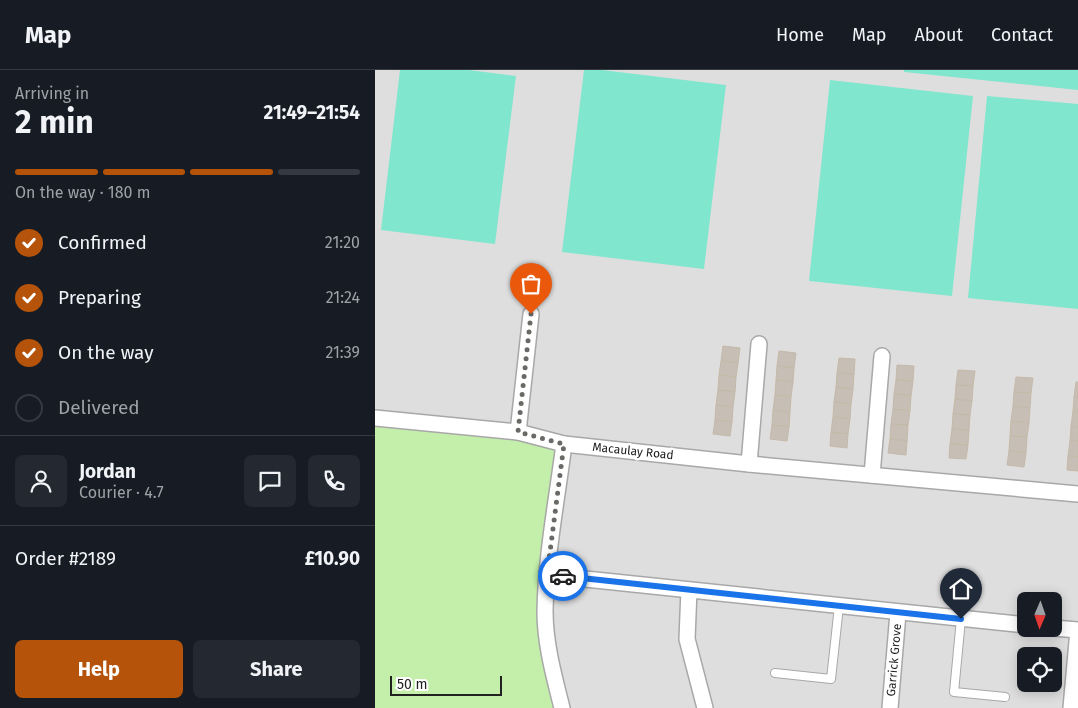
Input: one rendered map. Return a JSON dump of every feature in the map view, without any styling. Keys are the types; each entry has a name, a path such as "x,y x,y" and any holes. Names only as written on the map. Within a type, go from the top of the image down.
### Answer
{"street":[{"path":"518,432 531,314"},
{"path":"749,464 759,344"},
{"path":"872,475 882,356"},
{"name":"Macaulay Road","path":"375,418 518,432 564,444 749,464 1078,494"},
{"path":"562,708 549,657 545,612 547,575 564,444"},
{"path":"547,575 1017,624"},
{"path":"689,590 687,639 705,708"},
{"name":"Garrick Grove","path":"890,708 898,613"},
{"path":"1063,629 1078,630 1071,708"}],"lane":[{"path":"775,673 831,680 839,606"},
{"path":"961,619 954,692 1005,697"}],"shaded area":[{"path":"375,70 1078,70 1078,708 375,708"}],"green space":[{"path":"400,70 469,70 516,76 495,244 381,230"},
{"path":"584,70 602,70 726,85 704,269 562,252"},
{"path":"904,70 1078,70 1078,90 904,72"},
{"path":"830,80 973,96 952,296 809,281"},
{"path":"987,96 1078,104 1078,309 968,298"},
{"path":"375,418 564,444 547,575 549,657 562,708 375,708"}],"building":[{"path":"723,346 740,348 738,363 721,361"},
{"path":"779,351 796,353 794,368 777,366"},
{"path":"839,358 855,359 854,374 837,373"},
{"path":"721,361 738,363 736,377 719,375"},
{"path":"897,365 914,366 913,381 896,380"},
{"path":"777,366 794,368 793,382 776,380"},
{"path":"958,370 975,371 973,386 956,385"},
{"path":"837,373 854,374 853,389 836,387"},
{"path":"719,375 736,377 735,392 718,390"},
{"path":"1016,377 1033,378 1031,393 1014,392"},
{"path":"776,380 793,382 791,397 775,395"},
{"path":"896,380 913,381 911,396 894,394"},
{"path":"1076,382 1078,382 1078,397 1074,397"},
{"path":"956,385 973,386 972,401 955,399"},
{"path":"836,387 853,389 851,404 834,402"},
{"path":"718,390 735,392 733,407 716,405"},
{"path":"1014,392 1031,393 1030,408 1013,406"},
{"path":"894,394 911,396 910,411 893,409"},
{"path":"775,395 791,397 790,412 773,410"},
{"path":"1074,397 1078,397 1078,412 1073,411"},
{"path":"955,399 972,401 970,415 953,414"},
{"path":"834,402 851,404 850,419 833,417"},
{"path":"716,405 733,407 732,422 715,420"},
{"path":"1013,406 1030,408 1029,423 1011,421"},
{"path":"893,409 910,411 908,425 891,424"},
{"path":"773,410 790,412 789,427 772,425"},
{"path":"1073,411 1078,412 1078,427 1071,426"},
{"path":"953,414 970,415 969,430 952,429"},
{"path":"833,417 850,419 848,434 831,432"},
{"path":"715,420 732,422 730,436 713,434"},
{"path":"1011,421 1029,423 1027,437 1010,436"},
{"path":"891,424 908,425 907,441 890,439"},
{"path":"772,425 789,427 787,441 770,439"},
{"path":"1071,426 1078,427 1078,441 1070,441"},
{"path":"952,429 969,430 968,445 950,444"},
{"path":"831,432 848,434 847,448 830,446"},
{"path":"1010,436 1027,437 1026,453 1009,451"},
{"path":"890,439 907,441 906,455 888,453"},
{"path":"1070,441 1078,441 1078,457 1068,456"},
{"path":"950,444 968,445 966,459 949,458"},
{"path":"1009,451 1026,453 1024,467 1007,465"},
{"path":"1068,456 1078,457 1078,471 1067,470"}],"way so far":[{"path":"531,314 518,432 564,444 547,575 563,576"}],"route":[{"path":"563,576 961,619"}]}
